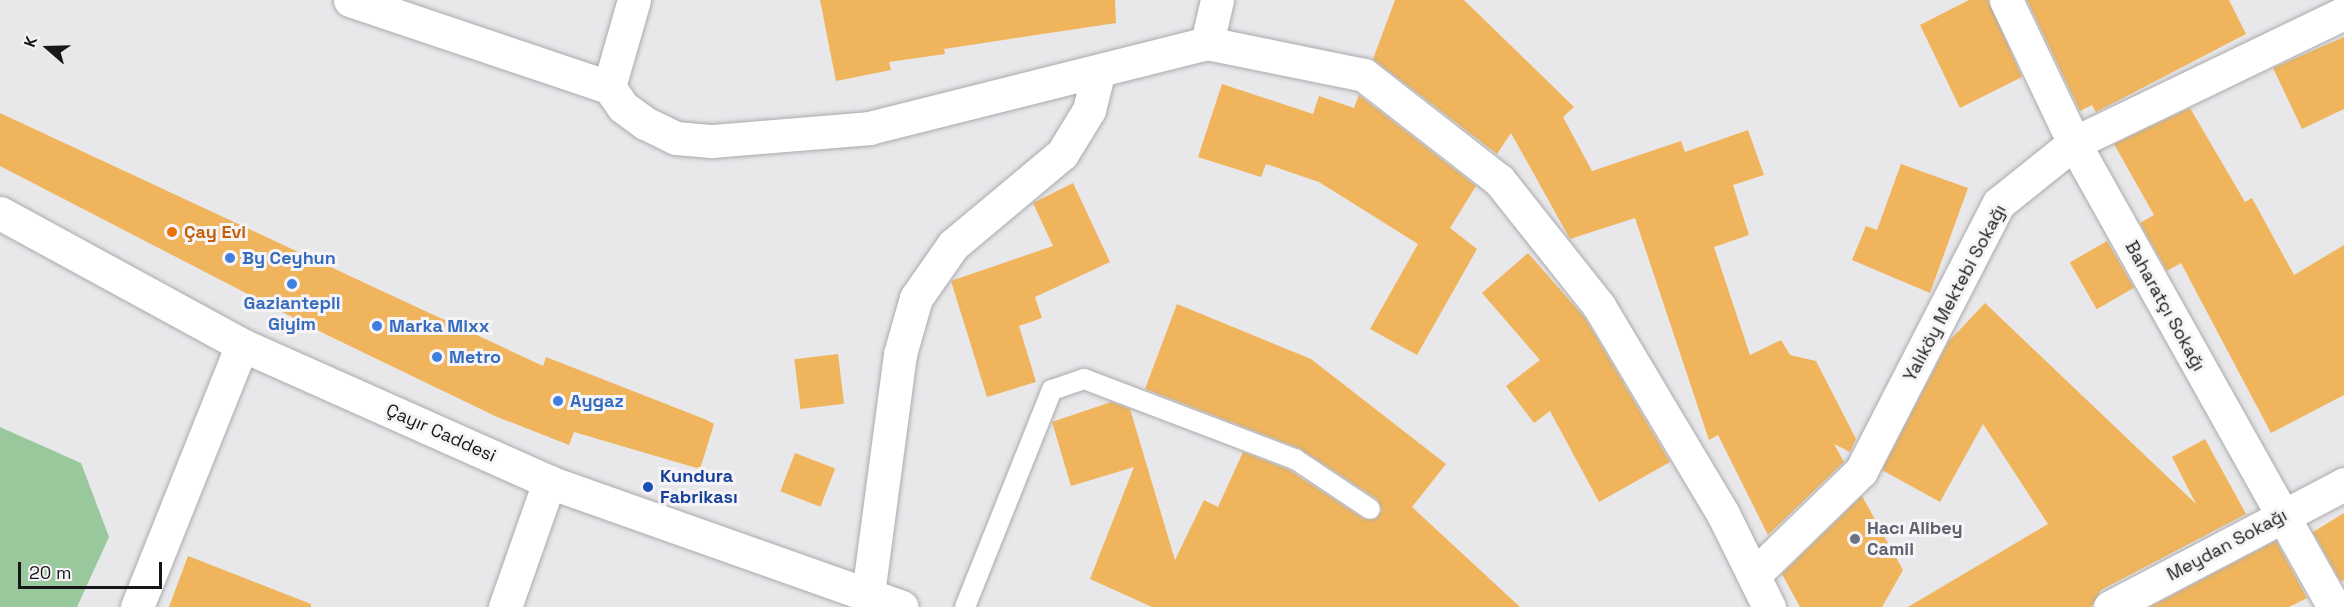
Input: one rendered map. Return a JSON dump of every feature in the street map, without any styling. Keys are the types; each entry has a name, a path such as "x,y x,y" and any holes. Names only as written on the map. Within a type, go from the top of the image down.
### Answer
{"street":[{"path":"350,0 609,87 623,107 645,123 676,138 712,141 869,128 1098,74 1207,43 1364,75 1500,180 1599,306 1754,576 1769,607"},
{"path":"609,87 634,0"},
{"path":"1207,43 1217,0"},
{"name":"Baharatçı Sokağı","path":"2006,0 2074,143 2334,607"},
{"name":"Yalıköy Mektebi Sokağı","path":"1754,576 1862,471 1999,203 2074,143 2344,13"},
{"path":"868,594 900,354 916,298 953,245 1062,154 1089,110 1098,74"},
{"name":"Çayır Caddesi","path":"0,213 242,345 549,482 902,607"},
{"path":"137,607 242,345"},
{"path":"504,607 549,482"},
{"name":"Meydan Sokağı","path":"2110,607 2344,484"}],"lane":[{"path":"965,607 1052,390 1084,379 1295,459 1370,509"}],"green space":[{"path":"0,427 81,463 109,537 77,607 0,607"}],"building":[{"path":"820,0 1115,0 1116,23 944,49 945,54 889,62 891,70 836,81"},
{"path":"1395,0 1464,0 1574,107 1563,117 1592,171 1681,141 1685,152 1748,130 1764,175 1733,185 1749,235 1714,247 1750,355 1781,340 1790,355 1816,361 1856,439 1850,452 1834,444 1844,462 1768,535 1718,435 1709,440 1635,218 1570,239 1511,133 1497,154 1373,59"},
{"path":"1969,0 1988,0 2022,77 1960,108 1920,25"},
{"path":"2027,0 2229,0 2246,34 2096,112 2092,105 2080,111"},
{"path":"2344,37 2344,109 2302,129 2273,68"},
{"path":"1222,84 1313,114 1319,96 1354,108 1359,95 1476,186 1450,228 1477,249 1417,355 1370,329 1418,244 1319,182 1266,164 1261,177 1198,157"},
{"path":"2190,108 2245,202 2252,198 2294,275 2344,245 2344,395 2271,433 2181,263 2167,271 2140,223 2154,215 2114,144"},
{"path":"0,113 543,366 546,357 707,420 714,424 700,469 574,432 569,445 495,416 325,334 0,166"},
{"path":"1901,164 1968,188 1930,293 1852,260 1866,226 1877,230"},
{"path":"1073,183 1110,262 1035,297 1042,318 1019,326 1036,382 987,397 951,281 1053,246 1033,203"},
{"path":"2107,241 2134,288 2097,309 2070,262"},
{"path":"1528,253 1585,318 1670,462 1599,502 1550,411 1534,423 1506,386 1540,360 1482,293"},
{"path":"1985,303 2196,504 2172,457 2205,439 2246,514 2101,590 2091,607 1908,607 2048,524 1983,424 1940,502 1882,470 1949,341"},
{"path":"1177,304 1311,359 1446,464 1412,507 1520,607 1152,607 1090,579 1134,467 1071,486 1052,422 1111,402 1130,409 1175,560 1204,500 1218,507 1243,452 1289,470 1364,519 1376,519 1382,510 1377,499 1299,448 1145,389"},
{"path":"838,354 844,404 800,409 794,359"},
{"path":"795,453 835,468 820,507 780,491"},
{"name":"Hacı Alibey Camii","path":"1862,496 1903,570 1882,607 1800,607 1782,574"},
{"path":"2344,513 2344,580 2341,582 2313,532"},
{"path":"2276,541 2307,598 2289,607 2150,607"},
{"path":"188,556 311,604 311,607 169,607"}],"place":[{"name":"Çay Evi","path":"172,232"},
{"name":"By Ceyhun","path":"230,258"},
{"name":"Gaziantepli Giyim","path":"292,284"},
{"name":"Marka Mixx","path":"377,326"},
{"name":"Metro","path":"437,357"},
{"name":"Aygaz","path":"558,401"},
{"name":"Kundura Fabrikası","path":"648,487"},
{"name":"Hacı Alibey Camii","path":"1855,539"}]}
